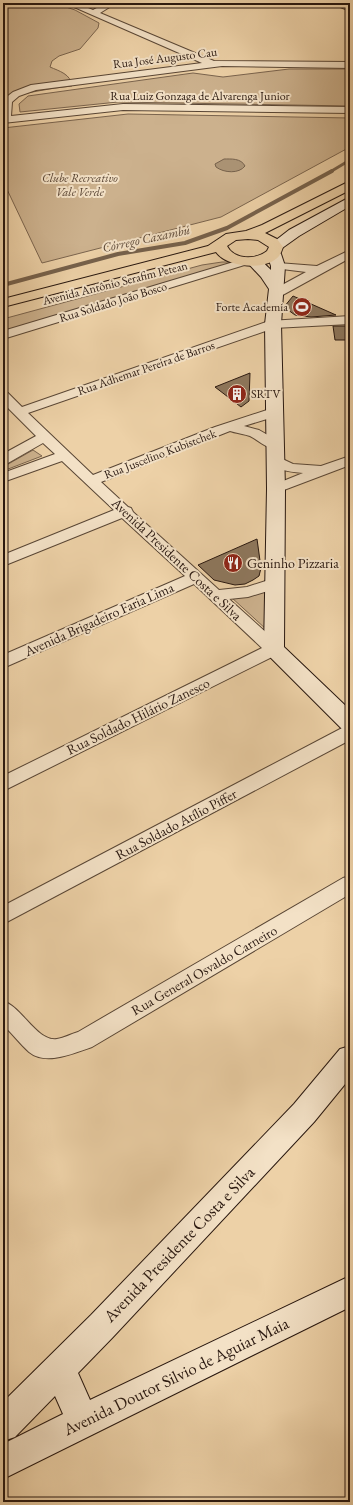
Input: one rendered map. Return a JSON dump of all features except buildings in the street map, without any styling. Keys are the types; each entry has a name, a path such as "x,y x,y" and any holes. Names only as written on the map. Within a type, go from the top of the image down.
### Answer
{"main road":[{"path":"247,235 267,228 350,185"},
{"path":"274,649 276,489 273,324 275,253 284,232 350,194"},
{"path":"220,246 221,251 228,257 250,261 262,260 275,253 294,233 350,201"},
{"path":"247,235 263,237 275,253"},
{"name":"Avenida Antônio Serafim Petean","path":"3,303 194,254 220,246 225,240 231,237 247,235"},
{"name":"Avenida Antônio Serafim Petean","path":"3,312 151,272 228,257"},
{"path":"250,261 266,274 275,291"},
{"name":"Avenida Presidente Costa e Silva","path":"274,649 350,723"},
{"name":"Avenida Presidente Costa e Silva","path":"3,1425 304,1113 350,1058"},
{"name":"Avenida Doutor Silvio de Aguiar Maia","path":"3,1462 83,1421 350,1291"},
{"path":"59,1368 83,1421"}],"street":[{"path":"70,3 212,64"},
{"path":"95,13 112,3"},
{"path":"335,3 350,9"},
{"name":"Rua José Augusto Cau","path":"5,120 7,101 16,94 34,87 222,62 350,65"},
{"name":"Rua Luiz Gonzaga de Alvarenga Junior","path":"5,120 123,107 350,110"},
{"path":"275,253 320,270"},
{"path":"275,291 320,270 350,253"},
{"name":"Rua Soldado João Bosco","path":"3,335 250,261"},
{"name":"Rua Adhemar Pereira de Barros","path":"19,412 273,324 350,320"},
{"name":"Avenida Presidente Costa e Silva","path":"3,396 63,456 126,511 274,649"},
{"name":"Rua Juscelino Kubistchek","path":"91,480 230,427 274,412"},
{"name":"Rua Juscelino Kubistchek","path":"230,427 254,433 290,468 323,471"},
{"path":"3,460 44,437"},
{"path":"3,478 63,456"},
{"path":"276,489 350,460"},
{"path":"3,561 126,511"},
{"name":"Avenida Brigadeiro Faria Lima","path":"3,662 196,577"},
{"path":"216,595 248,592 275,583"},
{"name":"Rua Soldado Hilário Zanesco","path":"3,784 274,649"},
{"name":"Rua Soldado Atílio Piffer","path":"3,916 350,732"},
{"name":"Rua General Osvaldo Carneiro","path":"3,1010 38,1046 56,1049 84,1040 350,884"}],"green space":[{"path":"3,3 54,3 75,10 99,23 98,28 80,49 59,56 52,61 50,67 67,76 72,86 3,97"},
{"path":"289,69 350,69 350,106 118,102 20,112 19,104 28,96 193,73 223,77"},
{"name":"Clube Recreativo Vale Verde","path":"128,114 350,118 350,147 221,217 42,263 3,181 3,128"},
{"path":"235,262 3,332 3,319 202,265"},
{"path":"33,450 42,456 3,471 3,467"},
{"path":"267,589 267,630 231,597"}],"shaded area":[{"path":"224,159 238,160 245,166 242,169 231,172 216,167 215,164"}],"waterway":[{"name":"Córrego Caxambú","path":"330,172 350,160"},
{"name":"Córrego Caxambú","path":"3,285 118,254 185,243 227,228 332,171"}],"place":[{"name":"Forte Academia","path":"302,307"},
{"name":"SRTV","path":"237,394"},
{"name":"Geninho Pizzaria","path":"233,563"}]}
